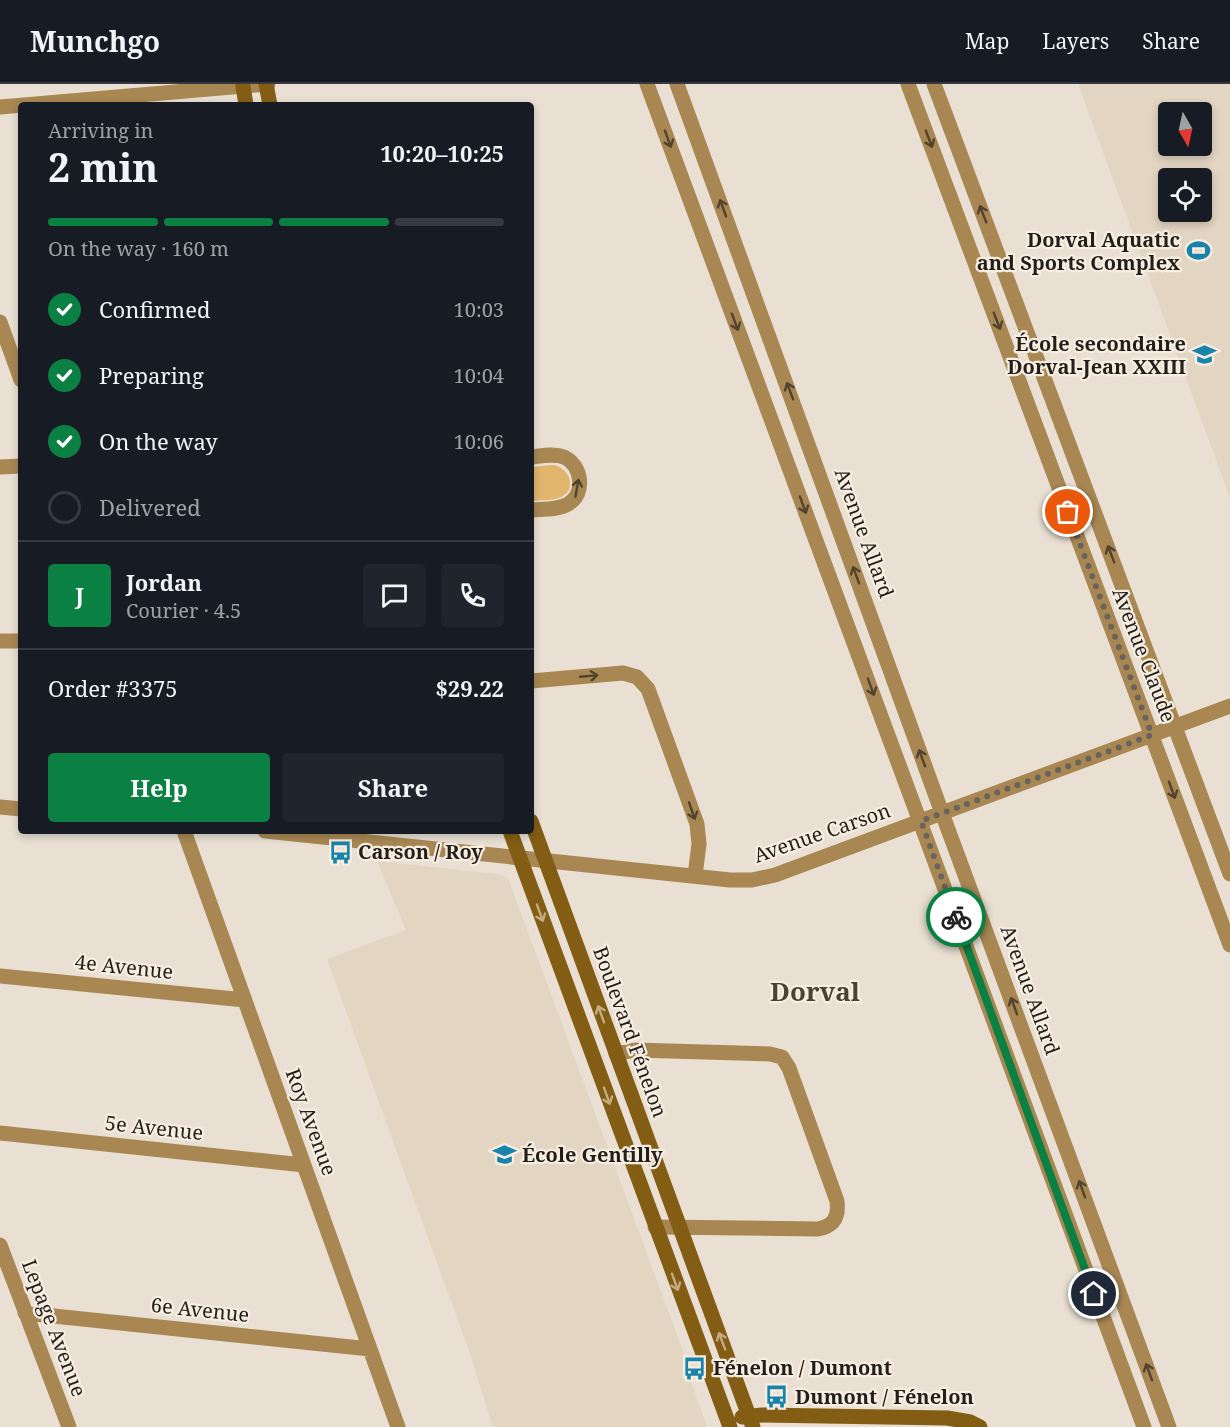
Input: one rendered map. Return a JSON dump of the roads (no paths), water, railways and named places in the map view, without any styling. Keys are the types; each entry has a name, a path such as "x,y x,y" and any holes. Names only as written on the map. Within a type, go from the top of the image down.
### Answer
{"street":[{"path":"58,102 267,84 270,102"},
{"path":"647,84 1144,1427"},
{"name":"Avenue Allard","path":"677,84 942,813 1060,1130 1164,1426"},
{"name":"Avenue Claude","path":"908,84 1230,945"},
{"name":"Avenue Claude","path":"934,84 1230,874"},
{"path":"243,86 246,102"},
{"path":"0,107 18,105"},
{"path":"0,322 18,372"},
{"path":"1019,380 1042,372"},
{"path":"779,440 804,431"},
{"path":"534,457 559,456 568,460 579,474 579,487 575,499 567,506 534,510"},
{"path":"0,466 18,466"},
{"path":"0,641 18,641"},
{"path":"534,681 623,673 638,676 643,682 654,704 697,824 699,844 695,876"},
{"name":"Avenue Carson","path":"293,834 738,881 767,878 1230,706"},
{"path":"0,807 18,808"},
{"name":"Boulevard Fénelon","path":"534,829 751,1421"},
{"name":"Roy Avenue","path":"185,834 398,1427"},
{"path":"511,834 729,1424 751,1421 947,1418 970,1422 980,1427"},
{"name":"4e Avenue","path":"0,976 244,1000"},
{"path":"616,1054 635,1050 770,1054 782,1057 789,1068 837,1201 836,1218 831,1225 825,1228 810,1230 655,1227"},
{"path":"1037,1138 1060,1130"},
{"name":"5e Avenue","path":"0,1133 304,1165"},
{"name":"Lepage Avenue","path":"0,1245 69,1427"},
{"name":"6e Avenue","path":"25,1313 370,1349"}],"place":[{"name":"Dorval Aquatic and Sports Complex","path":"1198,251"},
{"name":"École secondaire Dorval-Jean XXIII","path":"1204,355"},
{"name":"Carson / Roy","path":"340,852"},
{"name":"École Gentilly","path":"504,1155"},
{"name":"Fénelon / Dumont","path":"695,1368"},
{"name":"Dumont / Fénelon","path":"777,1397"}],"district":[{"name":"Dorval","path":"815,992"}]}
